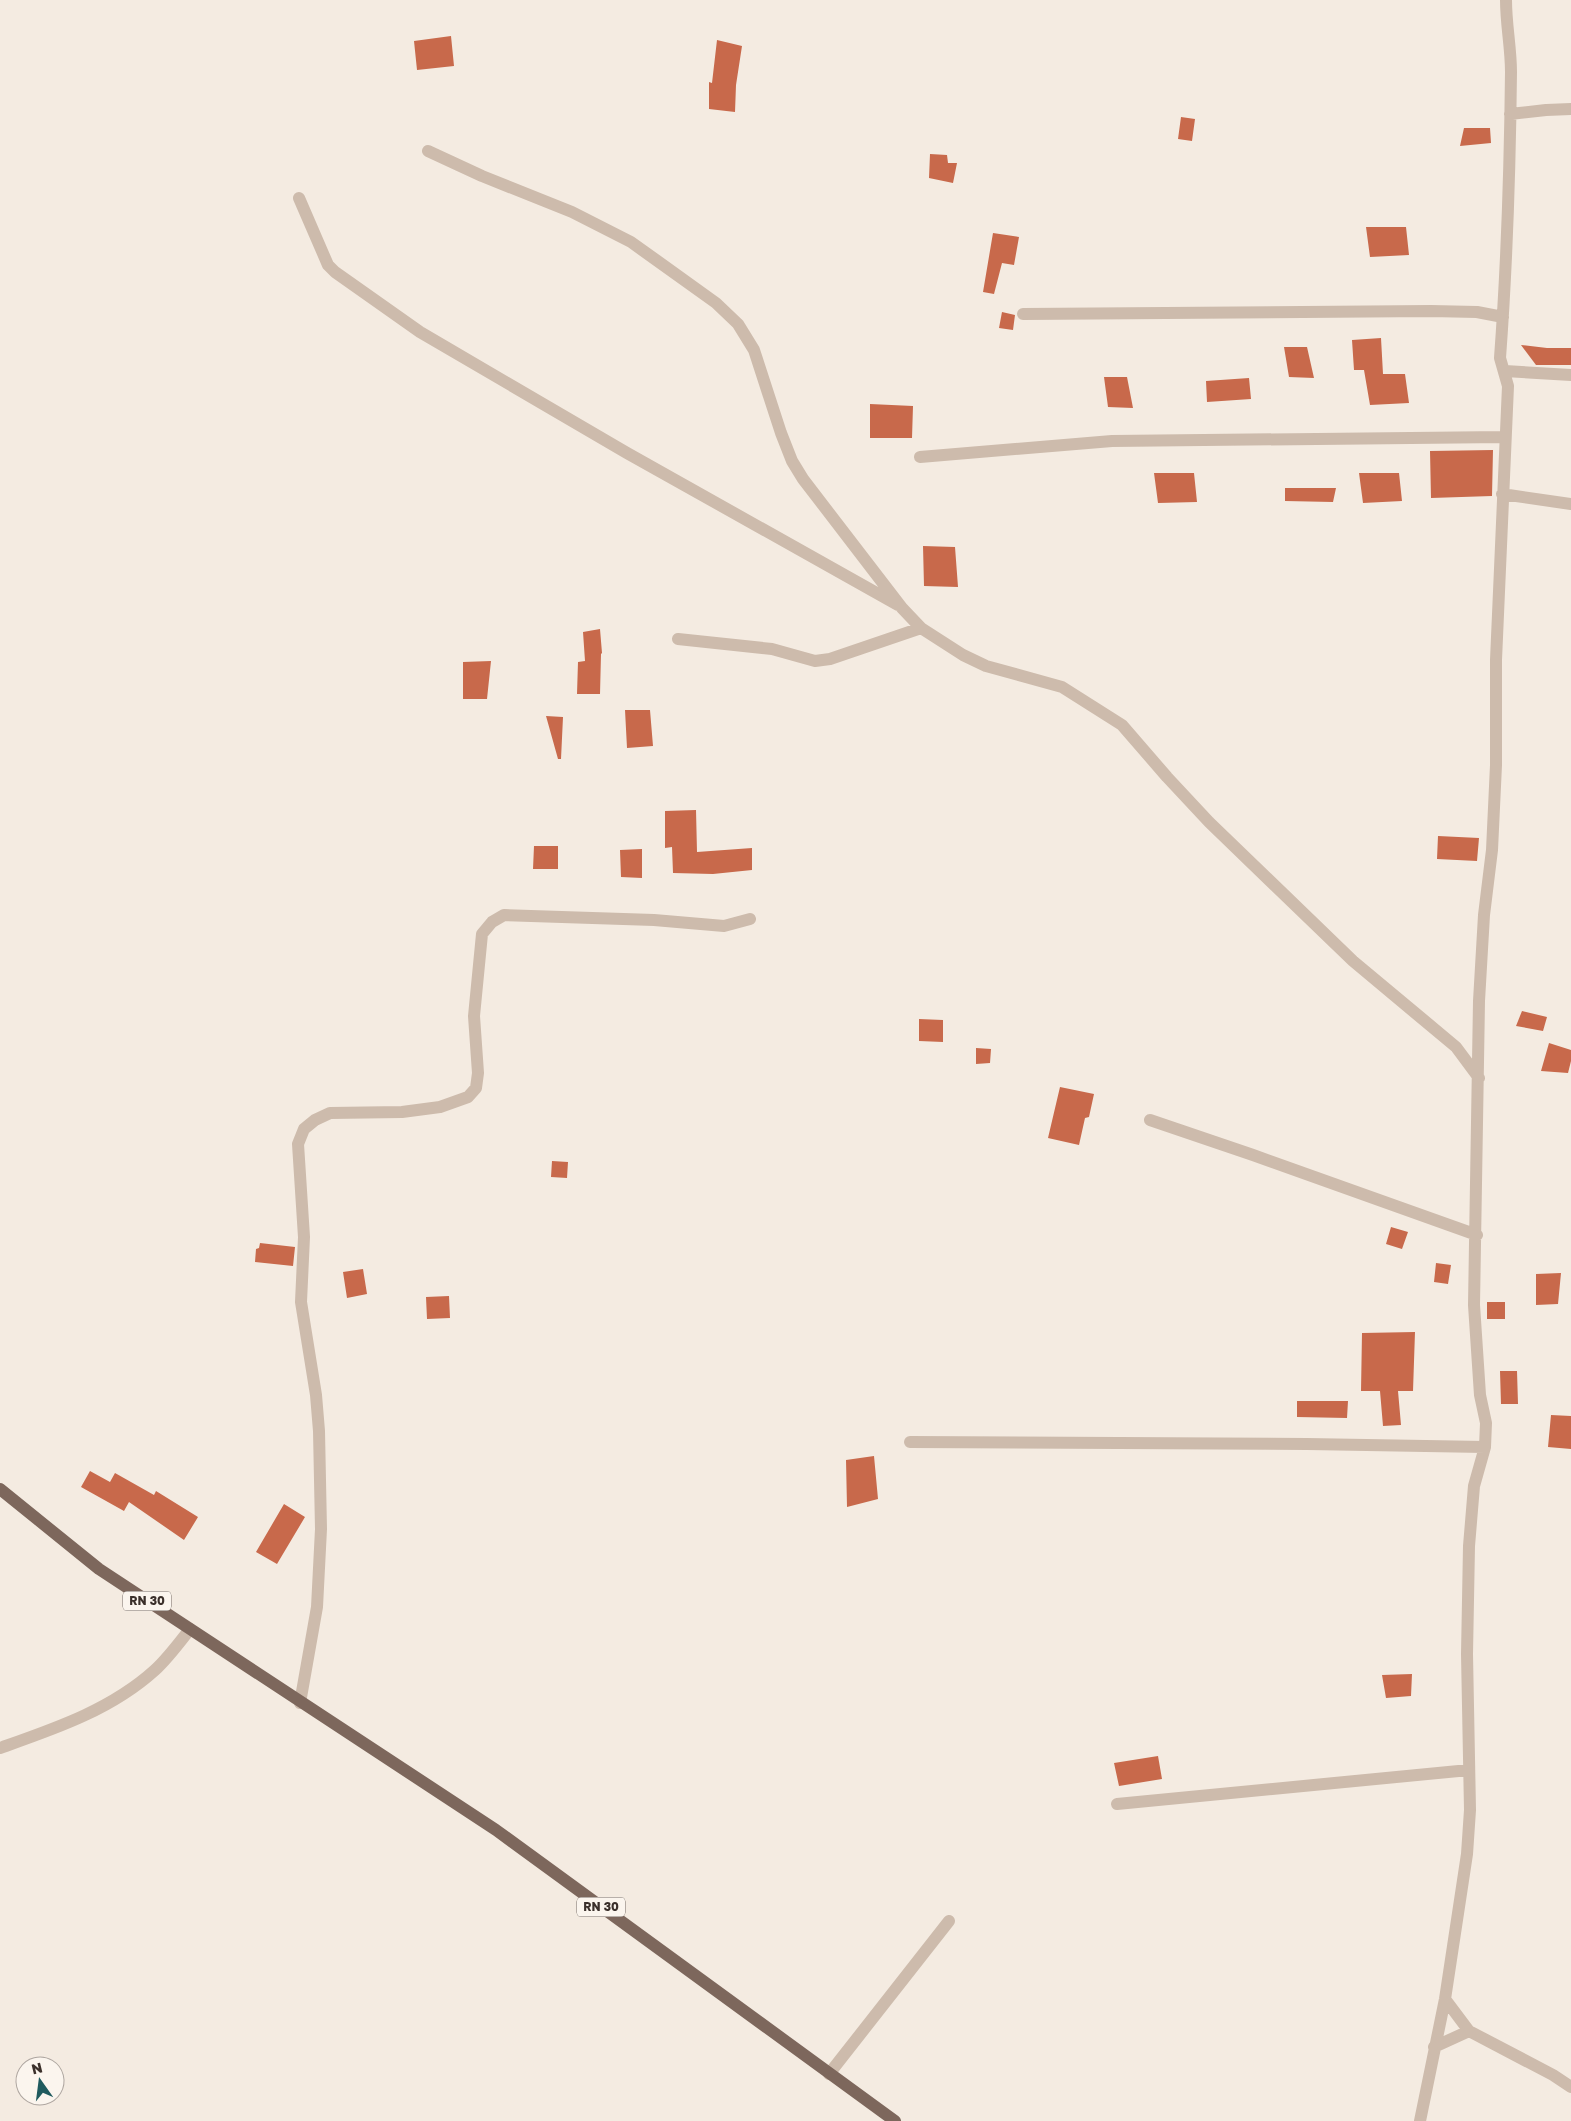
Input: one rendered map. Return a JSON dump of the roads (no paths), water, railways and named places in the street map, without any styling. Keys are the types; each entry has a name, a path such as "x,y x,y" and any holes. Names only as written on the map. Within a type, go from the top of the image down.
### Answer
{"main road":[{"name":"RN 30","path":"0,1489 99,1569 300,1703 496,1830 895,2121"}],"street":[{"path":"1420,2121 1445,1999 1467,1854 1470,1810 1467,1654 1469,1546 1474,1486 1485,1447 1486,1423 1480,1395 1474,1305 1477,1236 1480,991 1484,915 1492,850 1496,766 1496,660 1504,436 1508,386 1500,358 1511,69 1506,28 1506,0"},
{"path":"1510,114 1571,109"},
{"path":"428,151 482,176 524,191 572,212 631,242 716,303 738,324 754,350 792,461 902,608 921,628 963,655 986,666 1062,687 1122,725 1209,822 1353,962 1451,1042 1479,1078"},
{"path":"300,198 328,265 335,272 420,332 627,453 902,608"},
{"path":"1023,314 1431,311 1477,312 1503,317"},
{"path":"1505,371 1571,375"},
{"path":"920,457 1112,441 1504,436"},
{"path":"1502,494 1571,504"},
{"path":"678,639 772,649 815,661 830,658 921,628"},
{"path":"300,1703 317,1608 322,1529 316,1395 301,1302 304,1237 298,1144 304,1129 314,1120 330,1113 402,1112 440,1107 468,1097 476,1088 478,1073 474,1016 482,934 492,922 504,915 654,920 724,926 750,919"},
{"path":"1150,1120 1477,1236"},
{"path":"910,1442 1485,1447"},
{"path":"0,1748 93,1712 134,1687 156,1670 190,1629"},
{"path":"1117,1804 1469,1770"},
{"path":"829,2074 949,1921"},
{"path":"1445,1999 1470,2031 1553,2075 1571,2088"},
{"path":"1434,2047 1470,2031"}]}
